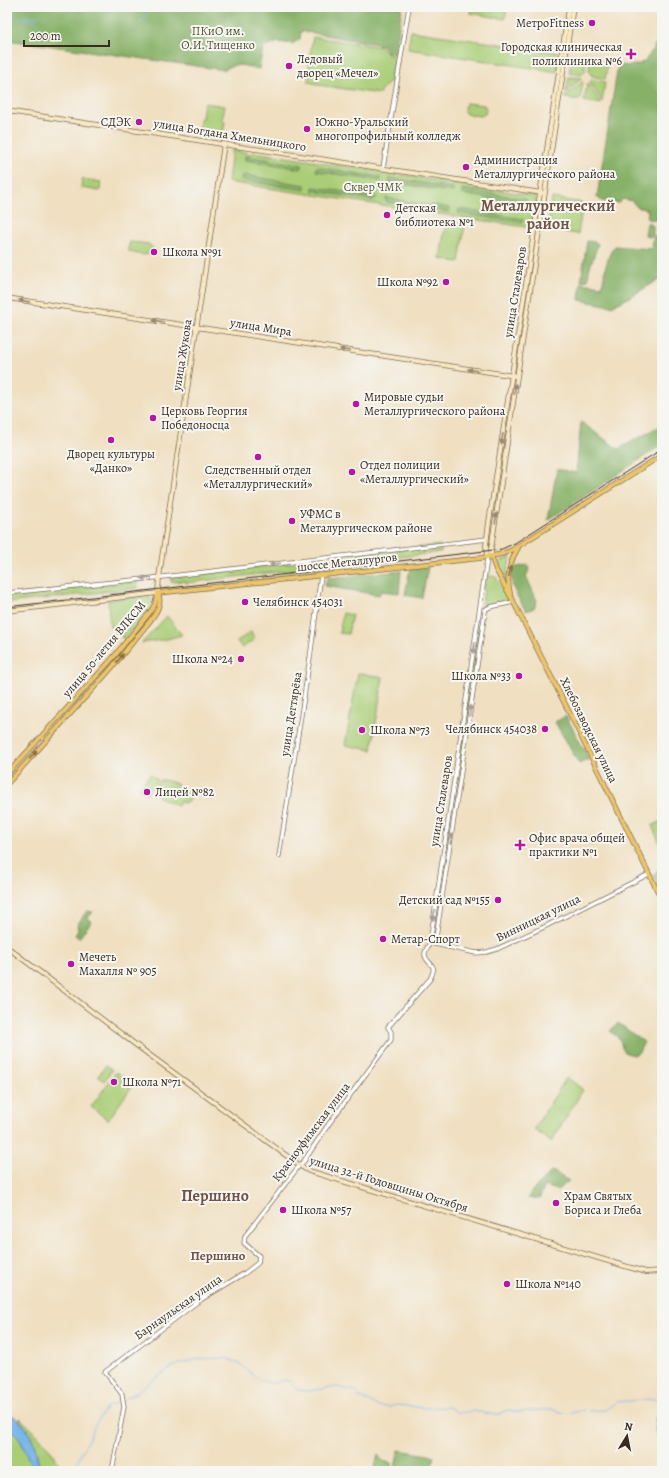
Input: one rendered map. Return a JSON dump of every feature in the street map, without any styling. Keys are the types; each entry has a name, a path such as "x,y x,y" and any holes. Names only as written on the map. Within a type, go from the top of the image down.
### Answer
{"main road":[{"name":"улица Сталеваров","path":"564,52 569,7"},
{"name":"улица Сталеваров","path":"489,557 517,376 542,193 564,52 573,7"},
{"name":"улица Богдана Хмельницкого","path":"7,111 542,193"},
{"name":"улица Жукова","path":"158,593 159,577 224,144"},
{"name":"улица Сталеваров","path":"489,557 487,539 512,376 537,230"},
{"name":"улица Мира","path":"7,298 517,376"},
{"name":"шоссе Металлургов","path":"7,611 489,557 508,552 520,545 662,455"},
{"path":"495,486 500,487"},
{"name":"шоссе Металлургов","path":"487,539 492,540"},
{"path":"513,600 508,585 509,574 513,557 520,545"},
{"name":"Хлебозаводская улица","path":"489,557 513,600 662,900"},
{"name":"улица 50-летия ВЛКСМ","path":"7,774 127,642 151,611 158,593"},
{"name":"улица 50-летия ВЛКСМ","path":"7,784 109,671 150,621 159,606 160,596 158,593"},
{"name":"улица 32-й Годовщины Октября","path":"7,947 299,1166 310,1171 628,1267 646,1272 662,1271"}],"street":[{"path":"383,168 409,7"},
{"name":"шоссе Металлургов","path":"7,593 487,539"},
{"name":"улица Сталеваров","path":"391,1032 388,1027 430,979 433,973 433,968 425,955 430,943 489,557"},
{"name":"улица Дегтярёва","path":"279,856 322,575"},
{"path":"480,610 485,612 490,607 513,600"},
{"name":"улица Сталеваров","path":"435,944 485,612"},
{"path":"442,862 447,864"},
{"name":"Винницкая улица","path":"430,943 476,952 487,952 497,949 649,874"},
{"name":"Красноуфимская улица","path":"259,1256 244,1243 245,1236 299,1166 304,1162 328,1125 391,1040 391,1032"},
{"name":"Барнаульская улица","path":"112,1471 124,1411 124,1402 122,1396 105,1372 197,1302 245,1273 258,1263 259,1256"}],"green space":[{"name":"ПКиО им. О.И. Тищенко","path":"7,7 402,7 395,54 388,53 383,45 301,31 300,39 292,44 278,42 263,47 259,69 237,65 229,67 225,70 7,40"},
{"path":"471,7 507,7 505,19 470,13"},
{"path":"411,31 560,53 557,72 408,49"},
{"path":"313,37 382,47 388,55 394,56 390,82 380,91 380,94 318,85 308,82 310,67 308,65"},
{"path":"656,43 662,43 662,225 657,225 658,220 647,219 648,210 637,207 632,201 623,199 619,203 602,201 597,197 618,65 633,65 642,63 649,56"},
{"path":"572,56 586,59 585,72 581,75 569,73"},
{"path":"590,60 608,63 605,79 592,76 589,71"},
{"path":"569,77 581,79 566,92"},
{"path":"592,79 605,82 602,102 590,81"},
{"path":"582,82 580,100 565,98 565,96"},
{"path":"588,83 601,104 584,101"},
{"path":"204,103 225,106 222,120 225,122 222,139 198,135"},
{"path":"466,103 484,105 486,108 485,114 481,116 466,114 464,111"},
{"name":"Сквер ЧМК","path":"232,150 537,196 532,228 228,182"},
{"path":"245,156 302,165 301,169 245,160"},
{"path":"317,167 380,177 380,181 316,171"},
{"path":"242,175 305,185 305,190 241,180"},
{"path":"390,178 453,188 453,192 389,182"},
{"path":"82,179 101,182 100,191 81,188"},
{"path":"313,187 377,197 373,200 313,191"},
{"path":"462,189 526,199 525,204 462,194"},
{"path":"386,198 450,208 449,212 386,202"},
{"path":"552,198 583,203 578,234 547,229"},
{"path":"459,209 523,219 522,223 458,213"},
{"path":"446,221 465,224 459,262 440,259"},
{"path":"647,223 650,223 653,226 653,236 650,237 645,235"},
{"path":"654,236 662,238 662,278 621,302 611,306 579,300 581,283 602,286 608,259 615,246 651,249"},
{"path":"587,241 598,244 589,270 588,280 581,281"},
{"path":"130,242 149,244 153,249 152,252 144,255 129,251 128,248"},
{"path":"581,422 618,449 662,425 662,445 548,520 557,469 576,473"},
{"path":"440,545 441,552 186,583 185,581 171,582 171,577"},
{"path":"511,556 506,577 507,583 498,565 501,561"},
{"path":"528,565 530,569 526,576 537,601 534,608 526,611 514,591 511,574 512,568"},
{"path":"428,567 422,598 405,595 409,574 412,568"},
{"path":"401,571 399,593 381,591 379,595 325,586 327,578"},
{"path":"487,572 490,576 496,577 508,601 488,605 484,610 481,609"},
{"path":"137,581 138,588 7,603 7,596"},
{"path":"144,596 150,598 152,603 151,607 124,639 110,627 108,600"},
{"path":"157,603 155,612 122,653 71,708 121,652 154,611"},
{"path":"343,613 352,615 348,634 339,633"},
{"path":"481,614 483,614 473,684 470,684"},
{"path":"167,616 182,635 142,643"},
{"path":"251,632 255,639 242,648 237,641"},
{"path":"358,673 383,677 372,750 345,745"},
{"path":"469,688 472,689 461,760 458,759"},
{"path":"66,712 67,713 7,779 7,777"},
{"path":"566,716 589,759 579,764 555,722"},
{"path":"150,774 158,780 147,794 139,788"},
{"path":"160,780 172,782 182,786 191,795 189,801 185,803 180,802 178,806 158,797 160,793 157,791 157,785"},
{"path":"662,821 662,848 652,826"},
{"path":"660,870 662,871 662,893 654,878 655,873"},
{"path":"87,911 93,912 88,918 91,922 79,938 75,935 78,930 77,925"},
{"path":"618,1023 644,1042 639,1052 634,1055 626,1053 622,1048 620,1039 610,1031"},
{"path":"106,1065 112,1070 104,1081 98,1076"},
{"path":"116,1072 133,1085 108,1120 91,1107"},
{"path":"567,1077 583,1090 551,1142 534,1129"},
{"path":"552,1171 569,1181 557,1190 545,1186 539,1199 528,1198 532,1191"},
{"path":"20,1418 50,1449 61,1471 43,1471 32,1440 19,1420"},
{"path":"7,1425 12,1428 20,1439 33,1471 7,1471"},
{"path":"399,1450 434,1456 431,1471 394,1471"},
{"path":"378,1455 383,1461 391,1463 391,1471 374,1471"}],"water":[{"path":"7,1413 17,1418 28,1431 35,1447 39,1465 43,1471 33,1471 20,1439 12,1428 7,1425"},
{"path":"662,1413 662,1443 659,1442 655,1431 655,1419"}],"waterway":[{"path":"140,23 149,12"},
{"path":"7,14 13,21 20,18 26,18 39,23"},
{"path":"25,17 41,16"},
{"path":"124,1399 172,1367 196,1359 226,1358 240,1364 258,1379 272,1384 282,1380 290,1381 297,1390 306,1391 337,1387 356,1391 359,1397 377,1406 389,1407 397,1405 426,1408 449,1407 459,1413 472,1411 497,1415 507,1410 519,1412 552,1409 568,1414 584,1410"},
{"path":"589,1411 605,1410 616,1402 662,1398"},
{"path":"73,1471 96,1423 107,1407 121,1401"}],"tram line":[{"path":"7,607 502,549 515,543 662,449"}],"place":[{"name":"МетроFitness","path":"592,23"},
{"name":"Городская клиническая поликлиника №6","path":"631,54"},
{"name":"Ледовый дворец «Мечел»","path":"289,66"},
{"name":"СДЭК","path":"139,122"},
{"name":"Южно-Уральский многопрофильный колледж","path":"307,129"},
{"name":"Администрация Металлургического района","path":"466,167"},
{"name":"Детская библиотека №1","path":"387,215"},
{"name":"Школа №91","path":"154,252"},
{"name":"Школа №92","path":"446,282"},
{"name":"Мировые судьи Металлургического района","path":"356,404"},
{"name":"Церковь Георгия Победоносца","path":"153,418"},
{"name":"Дворец культуры «Данко»","path":"111,440"},
{"name":"Следственный отдел «Металлургический»","path":"258,457"},
{"name":"Отдел полиции «Металлургический»","path":"352,472"},
{"name":"УФМС в Металургическом районе","path":"292,521"},
{"name":"Челябинск 454031","path":"245,602"},
{"name":"Школа №24","path":"241,659"},
{"name":"Школа №33","path":"519,676"},
{"name":"Челябинск 454038","path":"545,729"},
{"name":"Школа №73","path":"362,730"},
{"name":"Лицей №82","path":"147,792"},
{"name":"Офис врача общей практики №1","path":"520,845"},
{"name":"Детский сад №155","path":"498,900"},
{"name":"Метар-Спорт","path":"383,939"},
{"name":"Мечеть Махалля № 905","path":"71,964"},
{"name":"Школа №71","path":"114,1082"},
{"name":"Храм Святых Бориса и Глеба","path":"556,1203"},
{"name":"Школа №57","path":"283,1210"},
{"name":"Школа №140","path":"507,1284"}],"district":[{"name":"Металлургический район","path":"548,215"},
{"name":"Першино","path":"215,1196"},
{"name":"Першино","path":"218,1255"}]}
